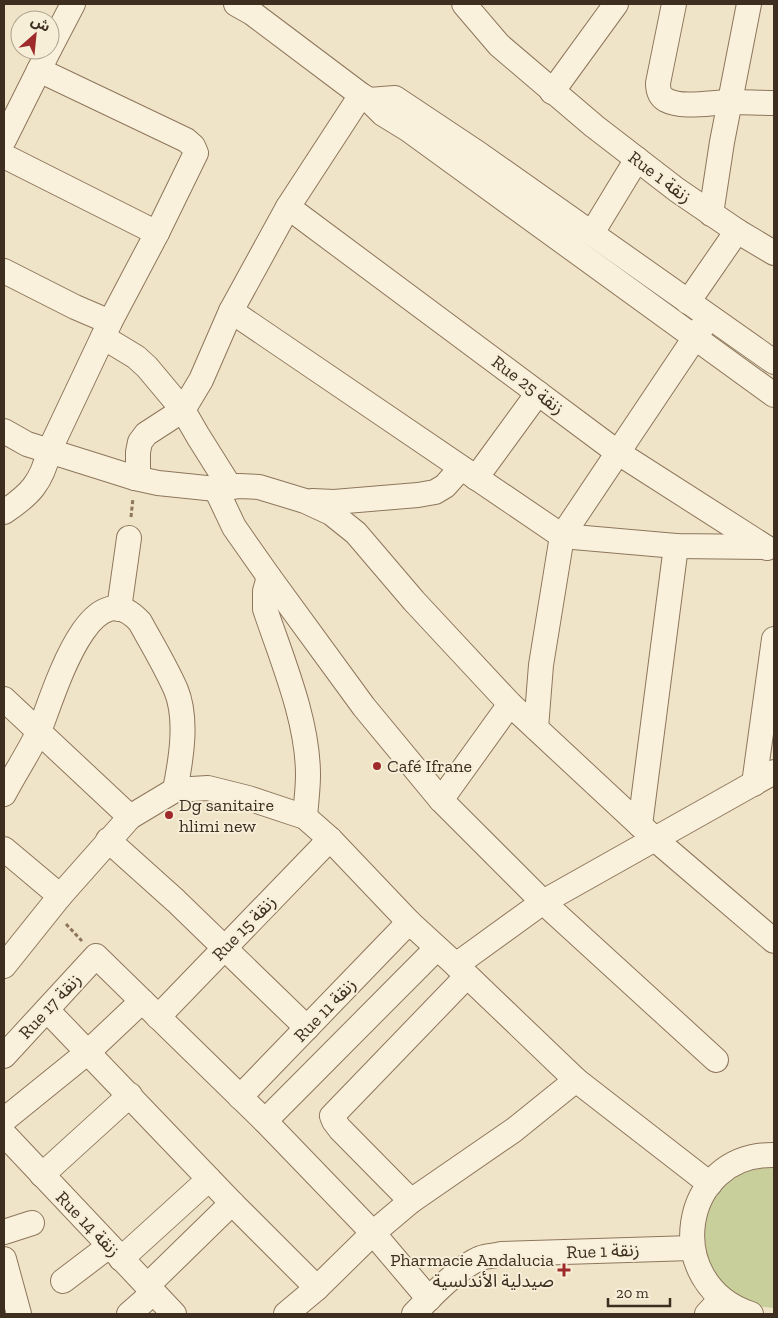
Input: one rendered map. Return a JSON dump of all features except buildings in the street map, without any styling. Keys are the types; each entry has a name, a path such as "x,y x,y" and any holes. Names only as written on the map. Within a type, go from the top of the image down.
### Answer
{"street":[{"path":"60,29 73,4"},
{"path":"236,4 365,98 383,114 409,130 774,395"},
{"name":"Rue 1 زنقة","path":"464,4 499,45 552,92 637,160 711,214 774,253"},
{"path":"552,92 616,4"},
{"path":"674,4 658,84 660,96 679,105 730,102 774,103"},
{"path":"711,214 749,4"},
{"path":"4,140 44,60"},
{"path":"4,512 24,498 36,486 45,467 49,451 107,330 158,233 195,156 196,150 182,138 53,60"},
{"path":"135,478 138,469 140,442 146,434 183,410 200,380 231,311 288,207 365,98"},
{"path":"365,98 395,98 480,154 774,362"},
{"path":"4,156 158,233"},
{"path":"592,234 637,160"},
{"name":"Rue 25 زنقة","path":"288,207 617,452 769,550"},
{"path":"688,302 737,231"},
{"path":"4,271 75,307 107,330 141,362 183,410 198,436 223,488 234,527 364,707 441,800 543,902 716,1060"},
{"path":"231,311 562,536 676,546 769,550"},
{"path":"536,728 541,665 562,536 709,317"},
{"path":"305,501 334,502 434,492 468,473 538,393"},
{"path":"4,431 26,444 135,478 158,483 223,488 239,486 259,487 305,501 331,513 356,533 414,601 510,704 648,832 774,941"},
{"path":"119,609 129,538"},
{"path":"648,832 676,546"},
{"path":"269,577 265,591 265,608 299,713 305,741 308,775 305,817"},
{"path":"4,794 38,731 62,671 82,632 95,616 105,609 119,609 133,614 140,622 177,692 183,724 181,759 175,790"},
{"path":"411,1201 340,1129 332,1116 462,971 543,902 648,832 764,778 774,639"},
{"path":"4,699 130,817"},
{"path":"441,800 510,704"},
{"path":"4,966 55,902 130,817 175,790 208,788 248,798 305,817 330,839 436,949 462,971 576,1080 710,1184"},
{"name":"Rue 15 زنقة","path":"158,1017 330,839"},
{"path":"108,840 225,948 307,1028"},
{"path":"4,849 55,902"},
{"name":"Rue 11 زنقة","path":"240,1097 410,922"},
{"path":"265,1122 436,949"},
{"path":"96,956 240,1097 373,1233 422,1306"},
{"name":"Rue 17 زنقة","path":"4,1056 96,956"},
{"path":"4,1120 88,1052 142,1001"},
{"path":"47,1010 130,1094 208,1179 317,1288"},
{"path":"286,1314 317,1288 373,1233 411,1201 514,1130 576,1080"},
{"path":"42,1175 130,1094"},
{"name":"Rue 14 زنقة","path":"4,1134 174,1314"},
{"path":"751,1314 738,1310 714,1307 692,1248 691,1231 694,1214 710,1184 726,1170 744,1160 774,1155"},
{"path":"63,1281 115,1253 208,1179"},
{"path":"130,1314 150,1289 232,1203"},
{"path":"4,1232 32,1223"},
{"name":"Rue 1 زنقة","path":"422,1306 468,1265 481,1258 501,1254 692,1248"},
{"path":"4,1259 18,1314"}],"path":[{"path":"129,538 135,478"},
{"path":"55,902 96,956"}],"green space":[{"path":"762,1167 774,1168 774,1308 747,1305 727,1294 702,1254 707,1208 720,1189 739,1175"}],"place":[{"name":"Café Ifrane","path":"377,766"},
{"name":"Dg sanitaire hlimi new","path":"169,815"},
{"name":"Pharmacie Andalucia صيدلية الأندلسية","path":"564,1270"}]}
